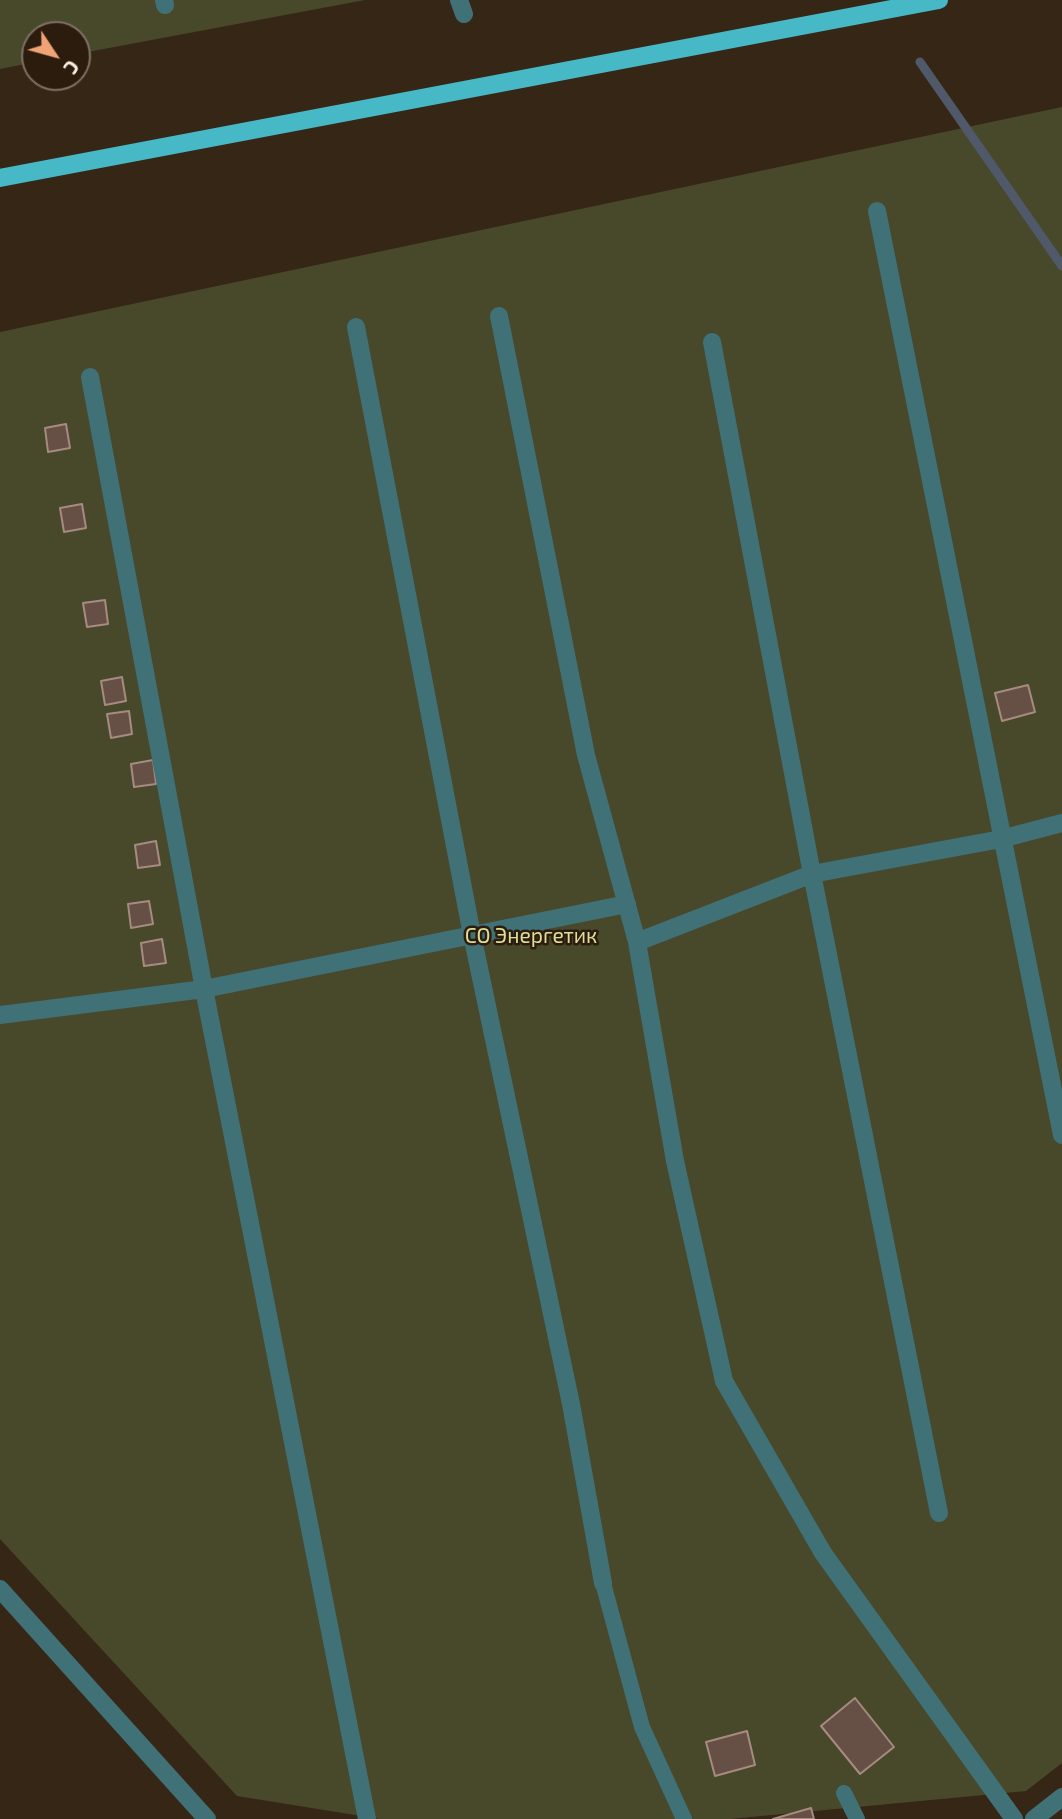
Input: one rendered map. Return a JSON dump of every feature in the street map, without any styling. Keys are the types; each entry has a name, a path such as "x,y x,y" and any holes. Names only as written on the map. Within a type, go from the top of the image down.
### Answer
{"main road":[{"path":"0,178 939,0"}],"street":[{"path":"877,211 1062,1135"},
{"path":"499,316 586,755 637,942 675,1161 723,1381 823,1553 1014,1819"},
{"path":"356,327 472,935 571,1404 603,1583"},
{"path":"712,342 812,874 939,1513"},
{"path":"90,377 204,989 367,1819"},
{"path":"637,942 812,874 1001,839 1062,823"},
{"path":"0,1015 204,989 626,904"},
{"path":"0,1589 207,1819"},
{"path":"1034,1819 1062,1797"}],"lane":[{"path":"603,1583 642,1727 684,1819"},
{"path":"844,1793 857,1819"}],"green space":[{"path":"0,0 365,0 91,51 91,21 21,21 21,65 0,69"},
{"name":"СО Энергетик","path":"1062,107 1062,1763 1026,1791 730,1819 380,1819 237,1796 0,1539 0,332"}],"building":[{"path":"66,424 70,448 48,452 45,428"},
{"path":"82,504 86,528 64,532 60,508"},
{"path":"105,600 108,624 87,627 83,603"},
{"path":"122,677 126,701 105,705 101,681"},
{"path":"1028,685 1035,712 1002,721 995,693"},
{"path":"129,711 132,734 111,738 107,714"},
{"path":"153,760 156,784 134,787 131,764"},
{"path":"156,841 160,865 138,868 135,845"},
{"path":"149,901 153,924 131,928 128,904"},
{"path":"162,939 166,963 144,966 141,943"},
{"path":"855,1698 894,1747 860,1774 821,1726"},
{"path":"747,1731 755,1765 715,1776 706,1742"},
{"path":"811,1808 814,1819 773,1819"}],"waterway":[{"path":"920,62 1062,266"}]}
